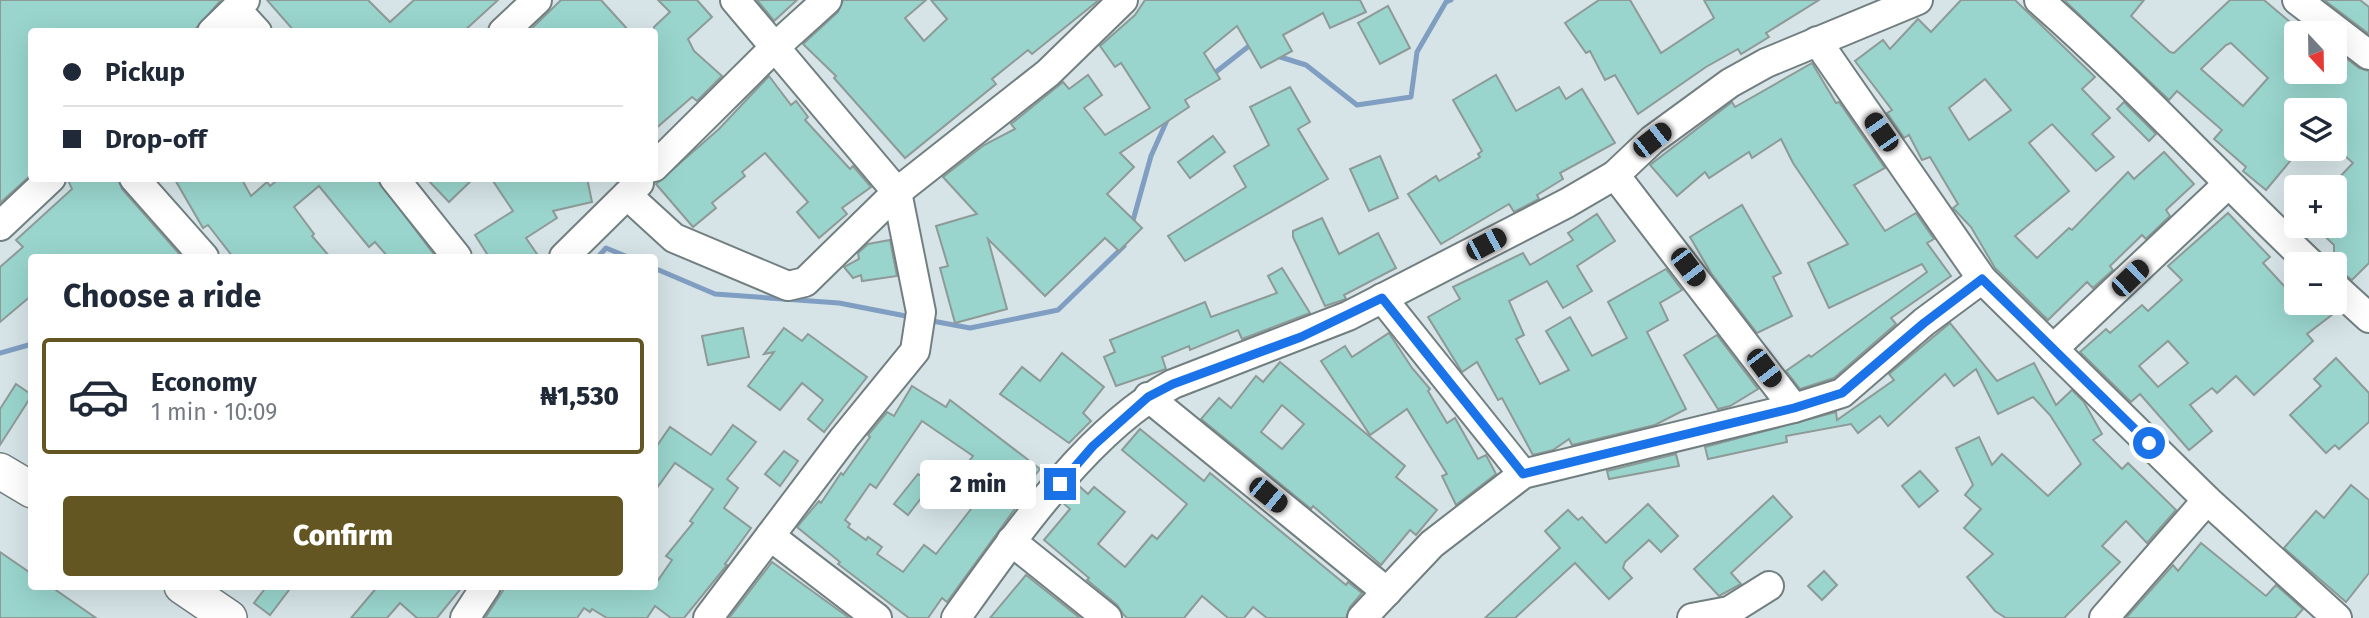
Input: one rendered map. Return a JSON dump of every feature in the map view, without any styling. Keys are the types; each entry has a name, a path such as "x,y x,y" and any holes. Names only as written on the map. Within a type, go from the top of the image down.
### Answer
{"main road":[{"path":"0,471 28,488"},
{"path":"189,590 229,618"}],"street":[{"path":"507,28 537,0"},
{"path":"708,618 915,351 921,312 897,192 735,0"},
{"path":"658,163 775,47 827,0"},
{"path":"567,254 635,187 674,238 788,286 805,282 897,192 1048,73 1124,0"},
{"path":"956,618 1011,541 1093,446 1148,397 1173,384 1301,337 1567,204 1615,175 1652,140 1703,101 1766,63 1817,41 1880,7 1917,0"},
{"path":"2039,0 2090,44 2227,185 2298,252"},
{"path":"2297,0 2369,55"},
{"path":"216,28 240,4 255,28"},
{"path":"1817,41 1982,279 2207,500 2337,618"},
{"path":"1615,175 1794,408"},
{"path":"0,226 47,182"},
{"path":"138,182 201,254"},
{"path":"397,182 455,254"},
{"path":"2053,348 2227,185"},
{"path":"1362,618 1432,544 1523,474 1794,408 1842,393 1924,323 1982,279"},
{"path":"2347,295 2365,308"},
{"path":"1382,298 1523,474"},
{"path":"1148,397 1387,592"},
{"path":"2104,618 2207,500"},
{"path":"770,536 877,618"},
{"path":"1011,541 1107,618"},
{"path":"1692,618 1729,611 1769,586"},
{"path":"465,618 483,590"}],"building":[{"path":"0,0 221,0 196,28 28,28 28,178 0,203"},
{"path":"267,0 368,0 390,22 414,0 498,0 467,28 292,28"},
{"path":"561,0 601,0 626,28 532,28"},
{"path":"658,0 697,0 712,17 688,39 694,51 722,76 697,101 692,97 658,127 658,28 654,27 670,12"},
{"path":"757,0 797,0 774,21"},
{"path":"843,0 926,0 905,18 924,41 947,19 931,0 1099,0 1032,54 1028,50 992,79 996,84 905,158 834,78 836,76 803,44 838,12"},
{"path":"1145,0 1360,0 1366,12 1330,28 1323,13 1283,35 1292,51 1261,68 1237,26 1204,53 1220,79 1185,100 1189,107 1120,153 1134,167 1107,194 1142,228 1119,251 1105,238 1045,296 988,239 1007,309 955,323 940,268 948,266 936,226 977,214 943,177 984,145 1015,129 1011,124 1063,82 1069,89 1088,75 1102,95 1084,108 1105,135 1150,108 1121,63 1115,67 1100,46 1135,15"},
{"path":"1599,0 1630,0 1661,53 1714,18 1704,0 1819,0 1766,33 1769,37 1741,54 1738,49 1706,67 1638,114 1615,75 1605,80 1590,51 1586,53 1565,23"},
{"path":"1961,0 2015,0 2095,77 2082,89 2110,118 2092,134 2114,157 2096,171 2052,124 2029,143 2069,191 2015,236 2037,258 2069,228 2072,230 2128,172 2134,179 2164,152 2194,184 2166,210 2170,216 2146,239 2142,235 2110,266 2113,270 2093,288 2087,282 2048,320 1995,268 1971,227 1953,208 1958,204 1930,157 1922,160 1909,135 1904,138 1887,113 1892,110 1855,61 1883,40 1890,49 1918,19 1931,32","holes":["1985,79 2011,110 1969,140 1949,108"]},
{"path":"2064,0 2144,0 2131,16 2174,53 2230,0 2264,0 2289,21 2284,21 2284,84 2347,84 2347,59 2359,68 2369,71 2369,263 2352,280 2347,276 2347,252 2334,252 2334,245 2327,238 2347,238 2347,175 2342,175 2353,163 2347,158 2347,98 2284,98 2284,161 2290,161 2266,190 2243,171 2246,167 2214,139 2222,130 2177,91 2169,100","holes":["2231,43 2268,78 2243,106 2201,69"]},
{"path":"2324,0 2360,0 2369,7 2369,34"},
{"path":"1388,6 1410,48 1380,64 1358,23"},
{"path":"1812,63 1836,103 1839,102 1885,168 1854,185 1885,231 1916,213 1934,239 1927,243 1951,276 1891,318 1896,324 1834,378 1800,389 1786,371 1809,355 1811,357 1927,272 1922,264 1829,308 1808,263 1848,244 1793,163 1781,139 1752,158 1749,152 1709,178 1705,172 1677,196 1650,165 1732,102 1735,107"},
{"path":"1496,75 1516,111 1559,87 1566,99 1582,89 1615,143 1560,173 1563,179 1537,195 1539,199 1514,212 1509,204 1441,244 1408,194 1436,176 1439,181 1480,157 1478,154 1482,151 1453,100"},
{"path":"769,76 791,105 796,101 808,117 805,120 850,169 853,166 871,187 842,208 847,214 819,238 797,212 808,202 765,153 742,172 745,176 712,203 716,208 693,227 656,184 719,129"},
{"path":"1290,87 1310,122 1298,129 1328,179 1185,261 1168,236 1246,187 1234,166 1269,145 1250,107"},
{"path":"2124,102 2156,134 2149,141 2117,109"},
{"path":"1213,136 1225,152 1190,178 1178,162"},
{"path":"1380,156 1398,198 1369,211 1350,169"},
{"path":"69,182 119,182 122,189 179,254 28,254 28,298 0,322 0,267 23,247 16,240 72,189"},
{"path":"176,182 243,182 251,196 267,182 270,186 275,182 379,182 434,254 385,254 375,242 369,247 319,186 294,207 314,234 312,236 327,254 231,254 208,225 203,228"},
{"path":"430,182 470,182 449,202"},
{"path":"494,182 588,182 592,202 553,211 557,218 526,238 537,254 487,254 475,235 513,211"},
{"path":"1742,205 1781,273 1773,277 1792,316 1757,333 1711,273 1690,237"},
{"path":"2228,213 2270,257 2263,263 2284,286 2284,315 2332,315 2307,334 2313,341 2254,395 2236,376 2217,393 2212,388 2190,405 2212,431 2189,450 2140,394 2131,402 2080,352 2106,329 2110,333 2142,305 2148,311 2182,280 2168,266","holes":["2168,341 2188,363 2158,387 2139,366"]},
{"path":"1597,214 1615,241 1577,266 1592,291 1563,308 1547,281 1509,301 1524,335 1516,339 1540,384 1569,370 1546,331 1570,317 1592,356 1627,338 1608,302 1666,269 1682,290 1660,303 1668,320 1647,332 1686,409 1655,425 1572,445 1569,439 1553,450 1533,455 1502,398 1498,400 1477,362 1462,372 1428,317 1460,299 1453,287 1523,253 1530,265 1573,240 1568,233"},
{"path":"1322,218 1339,254 1378,233 1396,268 1344,295 1346,299 1325,306 1293,237 1293,231"},
{"path":"890,240 897,276 862,281 861,275 853,278 844,267 859,259 858,253 868,244"},
{"path":"1282,268 1310,313 1242,339 1238,330 1190,350 1189,346 1162,357 1166,369 1116,386 1104,357 1115,352 1110,340 1205,302 1211,317 1277,293 1268,276"},
{"path":"1950,323 1997,381 2034,363 2056,405 2072,390 2084,402 2102,434 2093,440 2122,469 2128,463 2176,510 2147,543 2126,521 2102,546 2120,562 2064,618 2006,618 1995,611 1967,577 1993,554 1964,528 1981,509 1965,495 1973,485 1956,448 1979,437 1992,465 2002,454 2048,496 2081,464 2050,415 2033,397 1998,414 1976,369 1954,386 1945,374 1888,426 1880,416 1858,433 1851,424 1786,436 1787,442 1708,459 1705,447 1836,412 1837,420 1894,380 1889,374"},
{"path":"743,328 749,357 708,365 702,336"},
{"path":"784,328 802,341 808,334 867,377 824,432 808,419 823,400 802,383 780,410 748,386 774,352 764,354"},
{"path":"1389,333 1412,368 1430,389 1428,391 1447,423 1455,418 1478,459 1486,455 1496,474 1456,505 1442,476 1447,474 1407,409 1370,435 1321,361 1345,346 1352,357"},
{"path":"1717,335 1758,389 1730,406 1718,409 1684,355"},
{"path":"1062,353 1104,387 1083,413 1091,421 1069,443 1000,394 1022,367 1040,381"},
{"path":"2336,358 2369,393 2369,422 2339,449 2335,445 2326,453 2290,415 2321,386 2314,379"},
{"path":"1280,362 1405,466 1396,477 1437,510 1416,535 1410,530 1381,565 1313,506 1311,509 1201,419 1219,398 1231,408 1256,376 1263,382","holes":["1282,405 1304,424 1282,449 1261,432"]},
{"path":"16,384 28,392 28,401 0,445 0,409"},
{"path":"912,386 946,407 950,400 1040,469 1013,503 1017,506 947,602 942,598 928,618 909,618 838,564 840,562 797,527 819,501 821,503 841,473 843,475 870,437 868,435 887,412 894,416","holes":["922,421 973,456 946,490 971,509 936,554 924,545 903,572 877,554 882,547 848,527 850,524 845,520 870,484 876,488"]},
{"path":"733,425 756,442 727,479 738,488 724,508 751,528 725,564 727,565 684,618 671,618 655,606 647,618 607,618 592,609 590,612 584,608 577,618 485,618 503,590 658,590 658,580 672,560 666,556 693,523 690,521 713,489 675,463 658,486 658,444 670,427 711,455"},
{"path":"1140,429 1204,481 1210,473 1346,585 1348,582 1362,593 1350,607 1346,618 1267,618 1253,607 1244,618 1228,618 1202,596 1184,618 1127,618 1117,605 1087,580 1089,578 1044,540 1070,509 1063,503 1079,486 1088,494 1094,487 1125,512 1098,544 1125,567 1152,535 1157,539 1187,504 1122,450"},
{"path":"784,451 798,461 780,486 765,474"},
{"path":"1676,454 1679,466 1609,479 1607,471"},
{"path":"1920,471 1938,491 1919,507 1902,486"},
{"path":"918,474 932,484 908,515 894,504"},
{"path":"2351,485 2369,500 2369,573 2346,602 2284,548 2316,511 2324,518"},
{"path":"1773,496 1792,517 1731,573 1741,584 1719,596 1694,569"},
{"path":"1648,504 1678,536 1661,552 1649,540 1625,562 1623,568 1632,578 1609,599 1575,563 1515,618 1485,618 1560,548 1545,531 1568,510 1578,520 1582,517 1606,543"},
{"path":"2201,543 2266,596 2276,585 2303,609 2295,618 2126,618 2173,565 2178,571"},
{"path":"0,552 28,571 28,590 56,590 96,618 0,618"},
{"path":"772,562 848,617 850,618 729,618"},
{"path":"1824,571 1837,585 1822,600 1808,586"},
{"path":"1026,575 1080,618 990,618"},
{"path":"264,590 289,590 270,615 254,603"},
{"path":"375,590 460,590 437,618 417,618 400,603 387,618 351,618"}],"waterway":[{"path":"1277,56 1306,65 1357,105 1411,97 1417,52 1446,2 1451,0"},
{"path":"1212,75 1249,46 1255,48"},
{"path":"1132,224 1151,156 1168,118"},
{"path":"927,320 970,328 1058,310 1124,246"},
{"path":"601,254 606,248 621,254"},
{"path":"658,270 715,294 839,303 911,317"},
{"path":"0,353 28,345"}],"route":[{"path":"1060,484 1093,446 1148,397 1173,384 1301,337 1382,298 1523,474 1707,426 1794,408 1842,393 1924,323 1982,279 2149,443"}]}
